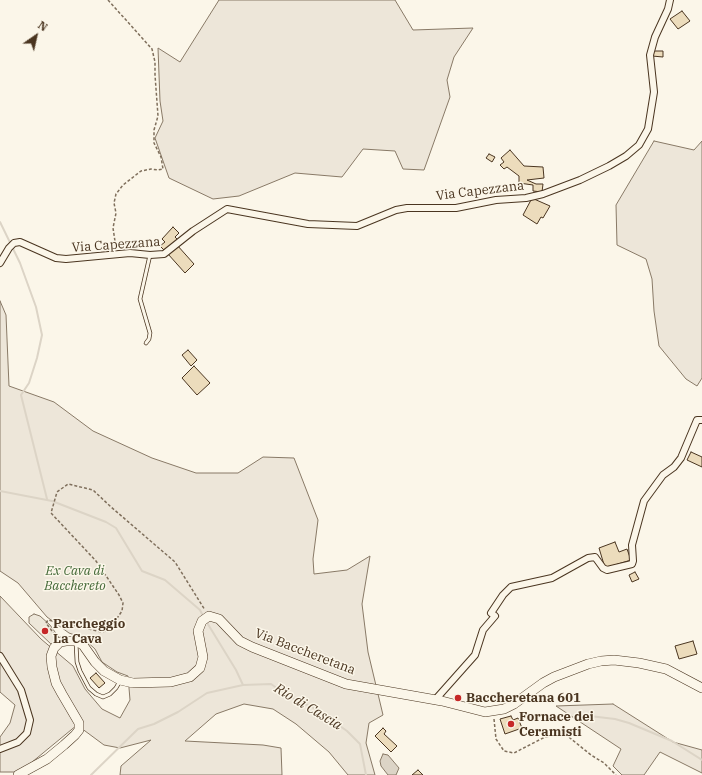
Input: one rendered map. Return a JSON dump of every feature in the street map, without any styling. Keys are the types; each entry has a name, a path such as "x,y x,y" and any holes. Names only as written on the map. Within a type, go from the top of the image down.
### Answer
{"street":[{"name":"Via Capezzana","path":"0,263 9,248 14,243 20,242 56,258 66,259 130,253 150,255 164,254 192,231 227,209 308,224 357,226 396,210 407,208 456,208 496,200 543,194 580,180 610,166 626,156 639,145 648,129 654,92 650,55 670,0"},
{"path":"435,700 475,655 483,630 495,616 492,614 503,595 511,587 552,578 588,558 595,557 607,570 632,564 632,545 644,500 663,475 674,467 681,458 697,420 702,420"},
{"path":"18,775 47,759 70,740 79,730 79,723 56,683 52,667 51,656 54,648 60,642 76,641 83,645 95,662 104,671 120,680 133,683 171,682 190,677 200,668 203,657 198,631 206,618"},
{"name":"Via Baccheretana","path":"206,618 219,619 240,641 252,647 346,684 435,700 485,712 504,709 554,677 588,664 601,661 614,660 639,663 666,669 702,688"},
{"path":"0,656 21,690 30,720 27,733 18,742 0,749"}],"lane":[{"path":"146,343 150,333 140,299 150,255"},
{"path":"76,641 77,662 89,688 96,694 103,697 110,694 116,688 120,680"}],"path":[{"path":"108,0 152,49 155,62 158,116 154,130 154,143 161,157 163,169 141,171 123,185 116,194 114,204 116,214 113,228 116,254"},
{"path":"60,642 47,621 48,620 102,632 109,630 122,611 123,603 96,560 52,513 57,492 68,484 93,490 175,562 206,618"},
{"path":"494,711 496,739 504,751 514,753 545,737 566,734 591,755 604,763 616,775"}],"green space":[{"path":"219,0 395,0 413,30 473,28 454,57 447,80 450,97 424,170 403,169 395,151 363,149 342,177 295,173 239,196 213,199 169,178 155,138 163,121 160,101 158,48 180,62"},
{"path":"654,141 694,150 702,141 702,378 697,386 686,379 659,346 654,311 652,279 646,259 617,245 616,205"},
{"name":"Ex Cava di Bacchereto","path":"0,301 6,315 9,386 54,402 93,431 152,458 196,473 238,473 263,457 294,458 318,520 313,559 314,574 347,570 370,556 362,604 368,652 383,715 369,723 366,743 375,775 348,775 329,752 296,724 273,709 244,704 216,714 185,741 263,745 281,748 282,775 120,775 121,766 151,740 120,748 104,745 77,725 20,772 0,772 0,737 10,723 15,705 0,692 0,596 41,639 73,666 85,689 102,709 120,718 130,700 128,676 117,672 102,662 95,649 83,638 69,633 47,617 18,583 0,571"},
{"path":"613,704 673,742 702,750 702,773 660,752 644,775 622,775 613,766 621,749 556,706"}],"shaded area":[{"name":"Parcheggio La Cava","path":"34,614 40,616 50,625 60,639 53,646 29,623 29,617"},
{"path":"383,754 388,755 399,768 396,775 388,775 381,766 380,761"}],"building":[{"path":"682,11 690,21 678,29 670,19"},
{"path":"653,51 663,51 663,57 652,56"},
{"path":"510,150 524,166 543,167 544,178 527,180 536,184 543,184 542,192 533,191 533,185 519,183 519,176 507,167 504,169 500,165 504,162 501,158"},
{"path":"489,154 495,157 492,162 486,158"},
{"path":"534,199 550,206 543,218 541,217 537,224 523,215 531,200"},
{"path":"173,227 179,233 175,237 179,241 165,251 160,246 165,242 162,239"},
{"path":"177,245 194,264 185,273 168,254"},
{"path":"188,350 197,360 191,366 182,355"},
{"path":"194,366 210,383 197,395 182,378"},
{"path":"691,452 702,457 702,467 687,460"},
{"path":"615,542 619,552 627,549 631,560 605,568 599,548"},
{"path":"635,572 639,579 632,582 629,575"},
{"path":"693,641 697,654 679,659 675,646"},
{"path":"96,673 105,683 99,688 90,678"},
{"name":"Fornace dei Ceramisti","path":"511,716 513,720 518,718 522,728 505,734 500,719"},
{"path":"383,728 386,731 384,734 397,746 391,752 375,736"},
{"path":"418,770 423,775 412,775"}],"waterway":[{"path":"0,222 20,263 36,307 42,335 29,383 21,395 47,499"},
{"path":"0,491 52,501 106,522 116,528 142,571 165,580 200,610 203,616"},
{"path":"206,621 236,670 243,685"},
{"name":"Rio di Cascia","path":"91,775 138,729 154,724 178,712 207,693 243,685 271,684 288,696 316,709 347,731 360,744 366,775"},
{"path":"581,715 615,719 629,723 672,741 702,760"}],"place":[{"name":"Parcheggio La Cava","path":"45,631"},
{"name":"Baccheretana 601","path":"458,698"},
{"name":"Fornace dei Ceramisti","path":"511,724"}]}
